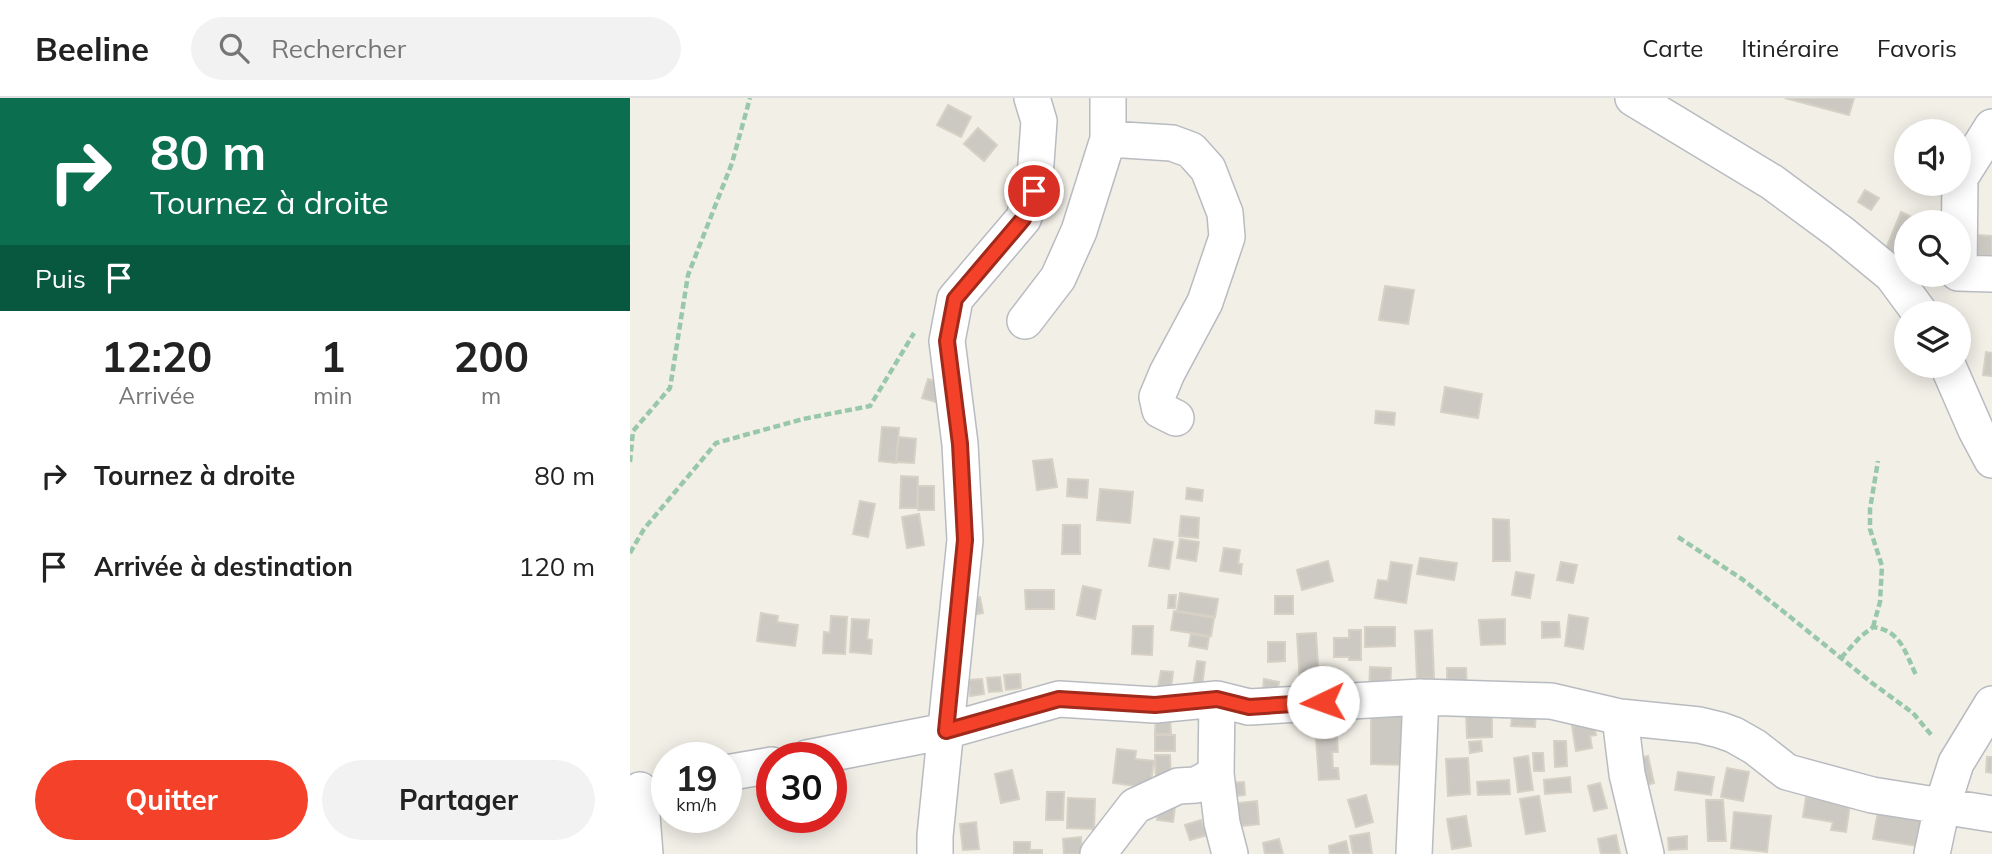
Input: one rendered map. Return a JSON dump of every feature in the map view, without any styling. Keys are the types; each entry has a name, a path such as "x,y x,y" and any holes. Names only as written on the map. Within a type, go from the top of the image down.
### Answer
{"street":[{"path":"935,854 965,540 960,444 947,341 955,299 1023,219 1034,191 1039,121 1032,98"},
{"path":"1025,321 1058,278 1079,231 1108,139 1108,98"},
{"path":"1633,98 1772,182 1894,271"},
{"path":"1960,210 1961,178 1992,127"},
{"path":"1108,139 1171,143 1191,150 1208,169 1225,213 1227,237 1205,302 1157,397 1160,410 1176,418"},
{"path":"1971,273 1992,274"},
{"path":"1953,378 1992,460"},
{"path":"847,750 946,731 1059,699 1155,705 1217,699 1249,707 1421,697 1551,701 1620,718 1699,725 1720,730 1755,747 1787,772 1872,795 1992,814"},
{"path":"1414,854 1421,697"},
{"path":"1217,699 1216,774 1222,823 1230,854"},
{"path":"1932,854 1942,807 1956,763 1992,704"},
{"path":"1620,718 1627,774 1646,854"},
{"path":"1098,854 1135,806 1178,786 1196,785 1216,774"},
{"path":"645,854 646,789"}],"path":[{"path":"630,462 633,432 670,388 688,275 732,163 750,98"},
{"path":"630,553 643,529 716,443 803,419 870,406 920,321 955,299"},
{"path":"1841,658 1873,627 1880,602 1882,566 1870,529 1870,509 1878,461"},
{"path":"1678,537 1742,579 1913,713 1956,763"},
{"path":"1873,627 1886,629 1896,635 1917,677"}],"building":[{"path":"1785,98 1854,98 1849,115"},
{"path":"948,105 971,117 961,137 937,125"},
{"path":"978,128 997,145 984,161 964,144"},
{"path":"1865,190 1879,198 1871,210 1858,202"},
{"path":"1894,229 1894,254 1885,251"},
{"path":"1977,235 1992,236 1992,262 1974,260"},
{"path":"1385,286 1414,290 1408,324 1379,320"},
{"path":"1986,352 1992,353 1992,376 1983,375"},
{"path":"928,379 945,384 940,403 922,398"},
{"path":"1445,387 1482,394 1478,418 1441,412"},
{"path":"1376,411 1395,413 1394,425 1375,423"},
{"path":"882,427 899,428 896,463 879,461"},
{"path":"899,437 916,439 914,463 896,462"},
{"path":"1052,459 1057,487 1037,490 1033,461"},
{"path":"901,476 918,477 917,508 900,508"},
{"path":"1068,479 1088,480 1087,498 1067,496"},
{"path":"918,486 934,486 934,510 918,510"},
{"path":"1187,488 1203,490 1202,501 1186,499"},
{"path":"1100,489 1133,492 1130,523 1097,520"},
{"path":"860,501 875,504 868,537 853,534"},
{"path":"919,514 924,545 907,548 902,517"},
{"path":"1181,516 1199,518 1198,538 1179,536"},
{"path":"1493,519 1509,520 1510,561 1493,561"},
{"path":"1063,525 1080,525 1080,554 1062,554"},
{"path":"1154,539 1173,542 1169,569 1149,566"},
{"path":"1180,539 1199,542 1196,561 1177,558"},
{"path":"1224,548 1240,550 1238,564 1242,564 1241,574 1220,571"},
{"path":"1420,558 1457,563 1454,580 1417,574"},
{"path":"1328,561 1333,581 1302,590 1297,570"},
{"path":"1391,562 1412,565 1406,603 1375,598 1378,580 1388,581"},
{"path":"1561,562 1577,565 1573,583 1557,580"},
{"path":"1516,572 1534,575 1530,598 1512,595"},
{"path":"1083,586 1101,590 1095,619 1077,615"},
{"path":"1025,590 1054,590 1054,609 1026,609"},
{"path":"1180,593 1218,599 1215,617 1177,611"},
{"path":"1169,595 1176,595 1175,608 1168,608"},
{"path":"1275,596 1293,596 1293,614 1275,614"},
{"path":"980,597 983,613 968,616 964,599"},
{"path":"1174,611 1214,618 1211,636 1171,630"},
{"path":"761,613 778,616 777,622 798,625 795,646 757,641"},
{"path":"1569,615 1588,618 1583,649 1565,646"},
{"path":"831,616 847,617 845,654 823,653 824,632 830,633"},
{"path":"852,619 869,620 867,639 872,640 871,654 850,652"},
{"path":"1505,619 1505,644 1481,645 1479,620"},
{"path":"1542,622 1559,622 1560,637 1542,638"},
{"path":"1133,626 1153,626 1152,655 1132,654"},
{"path":"1365,627 1395,627 1395,646 1365,647"},
{"path":"1349,630 1361,630 1361,660 1334,657 1334,638 1349,638"},
{"path":"1432,630 1434,678 1417,679 1415,631"},
{"path":"1316,633 1319,680 1300,682 1297,634"},
{"path":"1191,634 1209,637 1207,649 1189,646"},
{"path":"1268,642 1285,642 1285,661 1268,662"},
{"path":"1197,661 1205,662 1202,687 1193,686"},
{"path":"1370,667 1391,668 1390,693 1369,692"},
{"path":"1447,668 1466,668 1467,690 1447,691"},
{"path":"1161,671 1173,672 1171,689 1158,687"},
{"path":"1020,674 1021,688 1006,690 1004,675"},
{"path":"1000,677 1002,691 989,692 987,678"},
{"path":"982,679 984,694 970,696 969,680"},
{"path":"1264,679 1279,682 1277,693 1263,690"},
{"path":"1513,709 1536,710 1535,727 1511,726"},
{"path":"1492,711 1492,737 1467,738 1466,712"},
{"path":"1323,712 1338,714 1335,732 1320,730"},
{"path":"1156,715 1170,716 1171,734 1155,734"},
{"path":"1371,716 1411,716 1410,765 1371,764"},
{"path":"1593,722 1596,735 1590,736 1592,748 1576,751 1572,726"},
{"path":"1155,735 1175,735 1175,751 1155,751"},
{"path":"1337,737 1338,752 1332,752 1333,768 1338,768 1339,779 1319,780 1316,739"},
{"path":"1481,741 1482,751 1470,753 1469,742"},
{"path":"1554,741 1566,741 1567,766 1555,767"},
{"path":"1117,749 1136,751 1135,759 1154,761 1150,788 1113,783"},
{"path":"1533,753 1543,753 1544,771 1534,771"},
{"path":"1155,755 1170,755 1171,781 1156,782"},
{"path":"1528,756 1533,790 1518,792 1514,758"},
{"path":"1648,756 1654,783 1642,786 1635,759"},
{"path":"1987,757 1992,757 1992,773 1986,772"},
{"path":"1468,758 1470,794 1448,796 1446,759"},
{"path":"1727,768 1749,772 1743,801 1721,797"},
{"path":"1012,770 1019,799 1001,803 995,774"},
{"path":"1678,772 1714,777 1711,795 1675,790"},
{"path":"1570,777 1571,792 1545,794 1544,780"},
{"path":"1509,780 1510,794 1478,795 1477,782"},
{"path":"1244,782 1245,795 1229,797 1227,783"},
{"path":"1600,783 1607,808 1594,811 1588,786"},
{"path":"1047,792 1064,792 1063,820 1046,820"},
{"path":"1366,795 1373,822 1356,827 1348,800"},
{"path":"1539,796 1545,831 1526,834 1520,799"},
{"path":"1806,797 1850,804 1846,832 1831,830 1833,822 1803,817"},
{"path":"1068,798 1095,799 1094,829 1067,828"},
{"path":"1160,798 1176,799 1173,822 1157,820"},
{"path":"1706,800 1723,800 1726,841 1708,841"},
{"path":"1257,801 1259,824 1233,827 1231,804"},
{"path":"1878,811 1923,818 1918,846 1873,839"},
{"path":"1734,812 1771,816 1767,852 1731,848"},
{"path":"1466,816 1471,846 1452,849 1447,819"},
{"path":"1201,820 1207,835 1190,840 1185,825"},
{"path":"976,822 979,849 963,850 960,824"},
{"path":"1369,833 1372,854 1353,854 1350,836"},
{"path":"1616,835 1620,854 1601,854 1598,839"},
{"path":"1687,836 1687,849 1669,850 1668,838"},
{"path":"1081,837 1082,854 1064,854 1063,839"},
{"path":"1279,839 1283,854 1265,854 1263,843"},
{"path":"1346,841 1349,854 1330,854 1329,846"},
{"path":"1014,842 1030,842 1030,850 1042,850 1042,854 1014,854"}],"route":[{"path":"1034,191 1023,219 955,299 947,341 960,444 965,540 946,731 1059,699 1155,705 1217,699 1249,707 1323,702"}]}
